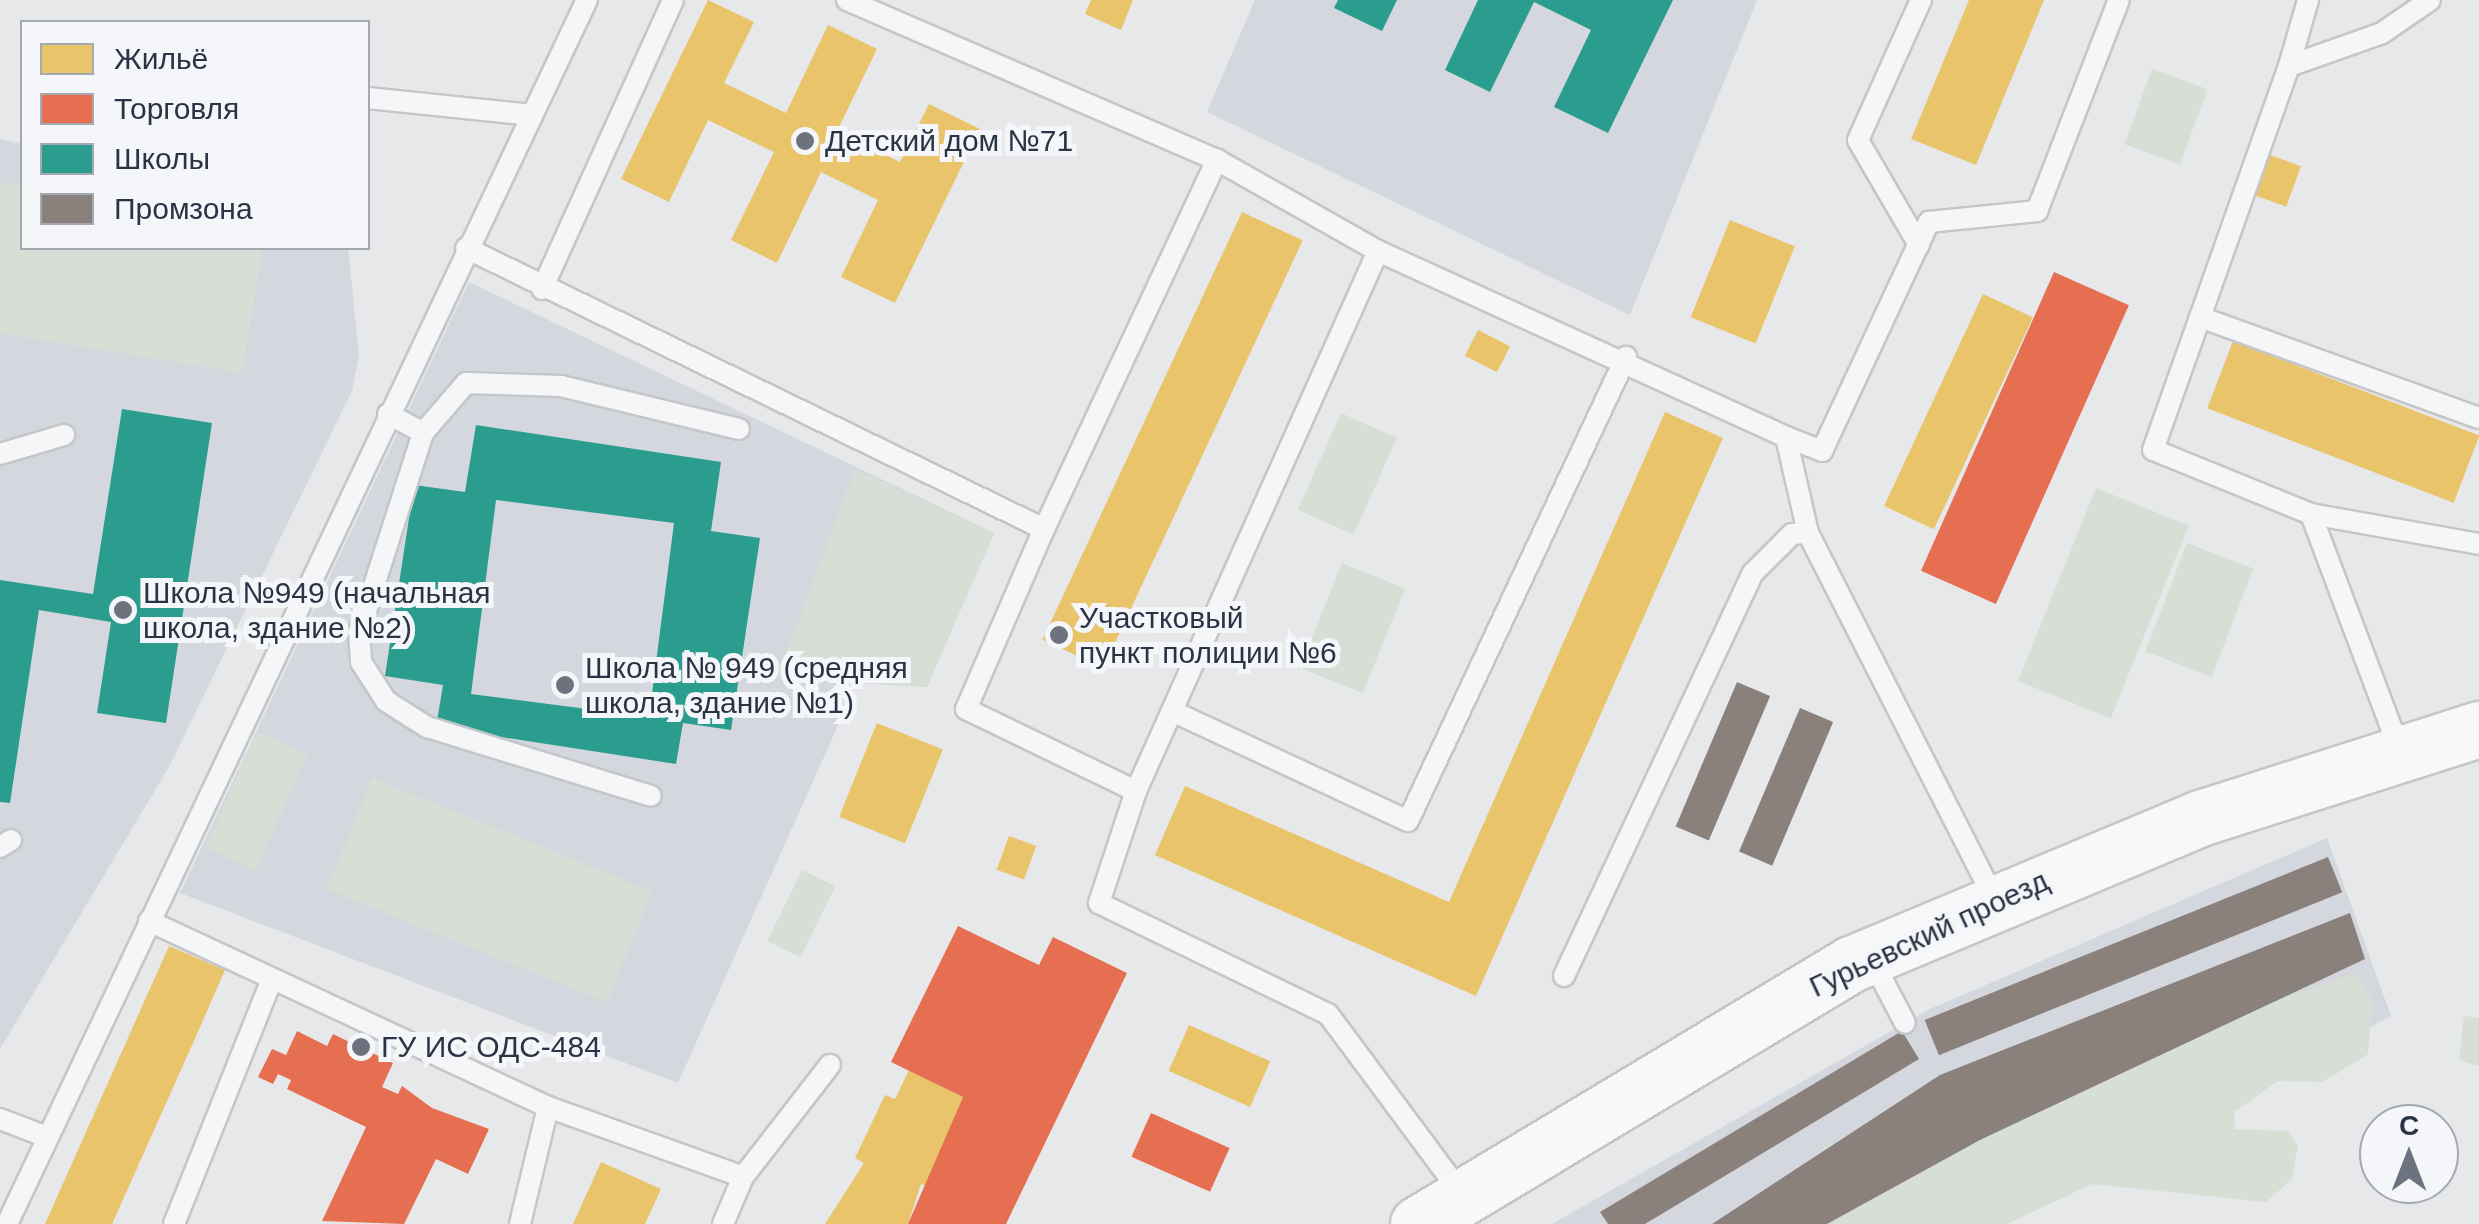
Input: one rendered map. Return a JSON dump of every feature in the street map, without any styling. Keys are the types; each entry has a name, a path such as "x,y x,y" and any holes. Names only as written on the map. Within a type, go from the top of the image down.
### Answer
{"street":[{"name":"Гурьевский проезд","path":"1441,1210 1870,956 1994,898 2479,728"}],"lane":[{"path":"6,1224 587,0"},
{"path":"542,289 673,0"},
{"path":"847,0 1218,160 1378,251 1626,356 1786,437 1822,451 1929,222 2037,211 2119,0"},
{"path":"1919,245 1858,140 1921,0"},
{"path":"2308,0 2154,450 2311,514 2479,544"},
{"path":"2288,66 2382,34 2430,0"},
{"path":"370,98 532,115"},
{"path":"1136,792 966,709 1044,529 1218,160"},
{"path":"466,248 542,289 1044,529"},
{"path":"1378,251 1136,792 1099,903 1328,1014 1441,1210"},
{"path":"2200,317 2479,418"},
{"path":"1172,711 1408,821 1626,356"},
{"path":"651,796 427,726 386,702 360,662 359,632 422,432 466,383 561,386 739,429"},
{"path":"388,414 422,432"},
{"path":"0,454 64,435"},
{"path":"1786,437 1808,533 1994,898"},
{"path":"2311,514 2400,753"},
{"path":"1564,976 1753,573 1792,534 1808,533"},
{"path":"149,921 548,1107 744,1176"},
{"path":"1870,956 1905,1024"},
{"path":"174,1224 271,981"},
{"path":"722,1224 744,1176 830,1065"},
{"path":"520,1224 548,1107"},
{"path":"0,1120 47,1138"}],"shaded area":[{"path":"1255,0 1757,0 1630,315 1207,112"},
{"path":"2152,69 2207,89 2180,164 2125,144"},
{"name":"Школа №949 (начальная школа, здание №2)","path":"0,139 20,144 20,250 348,250 359,355 352,391 169,767 0,1049"},
{"path":"0,182 20,185 20,250 263,250 242,373 0,333"},
{"name":"Школа № 949 (средняя школа, здание №1)","path":"469,282 994,533 927,687 857,683 678,1083 180,893"},
{"path":"1341,413 1397,438 1354,535 1298,510"},
{"path":"855,469 994,533 927,687 857,682 787,651"},
{"path":"2096,488 2189,525 2111,718 2018,681"},
{"path":"2187,543 2253,568 2212,677 2145,651"},
{"path":"1342,563 1405,588 1363,693 1300,668"},
{"path":"257,732 307,754 256,870 205,848"},
{"path":"372,778 652,891 607,1002 327,889"},
{"path":"2327,838 2391,1016 2297,1067 1847,1224 1552,1224 1930,1009"},
{"path":"802,870 835,886 801,957 767,941"},
{"path":"2356,973 2373,1001 2368,1054 2323,1082 2278,1081 2234,1112 2235,1129 2288,1131 2298,1145 2292,1179 2266,1202 2092,1184 2007,1224 1723,1224 1816,1180 1824,1146 1911,1127"},
{"path":"2464,1016 2479,1018 2479,1066 2459,1060"}],"building: Жильё":[{"name":"Детский дом №71","path":"708,0 754,22 724,83 786,113 828,25 877,49 837,131 900,162 929,104 980,129 895,303 841,277 878,200 821,172 777,263 731,240 774,152 708,120 669,202 621,179"},
{"path":"1091,0 1133,0 1121,30 1085,14"},
{"path":"1969,0 2044,0 1976,165 1911,139"},
{"path":"2270,155 2301,166 2286,207 2255,195"},
{"path":"1242,212 1303,240 1103,668 1043,640"},
{"path":"1730,220 1795,246 1756,344 1691,317"},
{"path":"1983,294 2033,317 1934,529 1884,506"},
{"path":"1478,330 1510,346 1497,372 1465,356"},
{"path":"2233,341 2479,435 2454,503 2207,408"},
{"path":"1665,412 1723,438 1476,996 1155,855 1185,786 1449,902"},
{"path":"877,723 943,750 905,843 839,817"},
{"path":"1009,836 1036,846 1024,880 997,870"},
{"path":"169,946 225,970 193,1043 112,1224 45,1224"},
{"path":"1189,1025 1270,1061 1250,1107 1169,1071"},
{"path":"909,1070 963,1097 928,1187 921,1184 908,1224 825,1224 864,1163 855,1158 885,1095 895,1099"},
{"path":"601,1162 661,1189 645,1224 573,1224"}],"building: Торговля":[{"path":"2054,272 2129,305 1996,604 1921,571"},
{"path":"958,926 1039,965 1053,937 1127,973 1006,1224 908,1224 963,1097 891,1062"},
{"path":"297,1031 327,1046 333,1034 393,1063 382,1087 398,1094 402,1086 432,1108 489,1129 468,1174 436,1159 404,1224 322,1221 366,1127 287,1089 291,1080 278,1074 273,1084 258,1077 272,1049 286,1055"},
{"path":"1151,1113 1230,1148 1210,1192 1131,1157"}],"building: Школы":[{"path":"1338,0 1397,0 1382,31 1334,8"},
{"path":"1478,0 1673,0 1608,133 1554,107 1591,30 1534,2 1490,92 1445,70"},
{"path":"122,409 212,423 166,723 97,713 111,622 39,610 10,803 0,802 0,580 93,594"},
{"path":"476,425 721,462 711,531 760,538 731,730 683,723 676,764 436,727 443,685 385,676 414,485 465,492","holes":["496,500 674,523 649,717 471,694"]}],"building: Промзона":[{"path":"1737,682 1770,696 1709,841 1676,827"},
{"path":"1800,708 1833,722 1772,866 1739,852"},
{"path":"2328,857 2342,892 1939,1055 1925,1020"},
{"path":"2350,913 2365,959 1980,1140 1827,1224 1712,1224 1940,1075"},
{"path":"1902,1031 1919,1059 1645,1224 1608,1224 1600,1212"}],"place":[{"name":"Детский дом №71","path":"805,141"},
{"name":"Школа №949 (начальная школа, здание №2)","path":"123,610"},
{"name":"Участковый пункт полиции №6","path":"1059,635"},
{"name":"Школа № 949 (средняя школа, здание №1)","path":"565,685"},
{"name":"ГУ ИС ОДС-484","path":"361,1047"}]}
